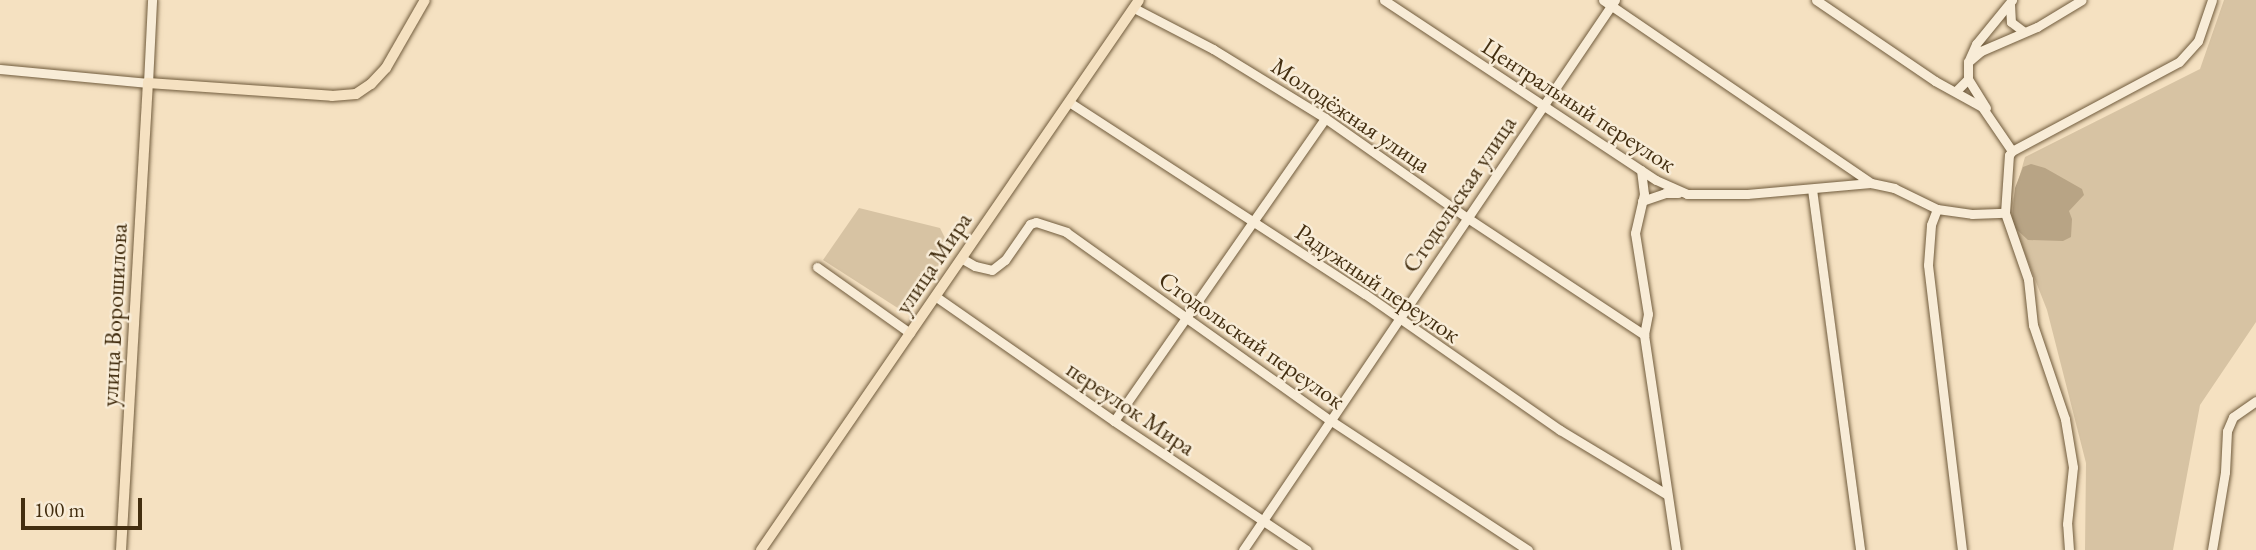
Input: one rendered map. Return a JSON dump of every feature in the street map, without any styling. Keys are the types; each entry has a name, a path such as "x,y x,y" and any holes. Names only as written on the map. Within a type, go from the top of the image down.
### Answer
{"main road":[{"path":"148,83 332,96 356,94 372,84 386,68 425,0"},
{"path":"1123,0 1137,4"},
{"name":"улица Мира","path":"761,550 1137,4"},
{"name":"улица Ворошилова","path":"121,550 148,83"}],"street":[{"name":"улица Ворошилова","path":"148,83 152,0"},
{"name":"Центральный переулок","path":"1384,0 1662,184 1687,194 1812,189 1871,183"},
{"path":"1816,0 1935,81 1982,107 1991,116"},
{"path":"1968,62 1981,51 2037,27 2082,0"},
{"path":"2012,151 2179,62 2199,41 2212,0"},
{"path":"2011,1 2011,22 2023,31"},
{"path":"2011,1 1976,44 1968,62 1968,79 2012,151 2005,212 2028,279 2038,344 2065,419 2073,467 2073,492 2067,524 2069,550"},
{"path":"1609,2 1871,183 1895,188 1937,209 1972,214 2005,212"},
{"name":"Стодольская улица","path":"1243,550 1609,2"},
{"name":"Молодёжная улица","path":"1137,4 1325,118 1466,217 1644,335"},
{"path":"0,69 148,83"},
{"path":"1956,91 1968,79"},
{"name":"Радужный переулок","path":"1069,102 1398,318 1560,430 1666,494"},
{"path":"1114,421 1251,220 1325,118"},
{"path":"1641,168 1644,184 1636,233 1648,314 1644,335 1676,550"},
{"path":"1812,189 1860,550"},
{"path":"1641,202 1665,192 1687,194"},
{"path":"1937,209 1931,225 1929,278 1933,326 1956,482 1962,550"},
{"name":"Стодольский переулок","path":"961,258 975,266 992,270 1005,260 1030,225 1037,222 1066,232 1330,420 1528,550"},
{"path":"817,267 910,333"},
{"name":"переулок Мира","path":"935,296 1114,421 1307,550"},
{"path":"2212,550 2225,472 2227,431 2233,417 2256,401"}],"shaded area":[{"path":"2224,0 2256,0 2256,322 2200,405 2173,550 2085,550 2086,463 2047,310 2009,213 2025,157 2200,69"},
{"path":"2031,164 2045,168 2082,189 2084,195 2069,211 2072,219 2071,237 2063,241 2028,240 2015,228 2012,218 2015,188 2023,167"},
{"path":"859,208 940,228 950,248 907,314 823,260"}]}
